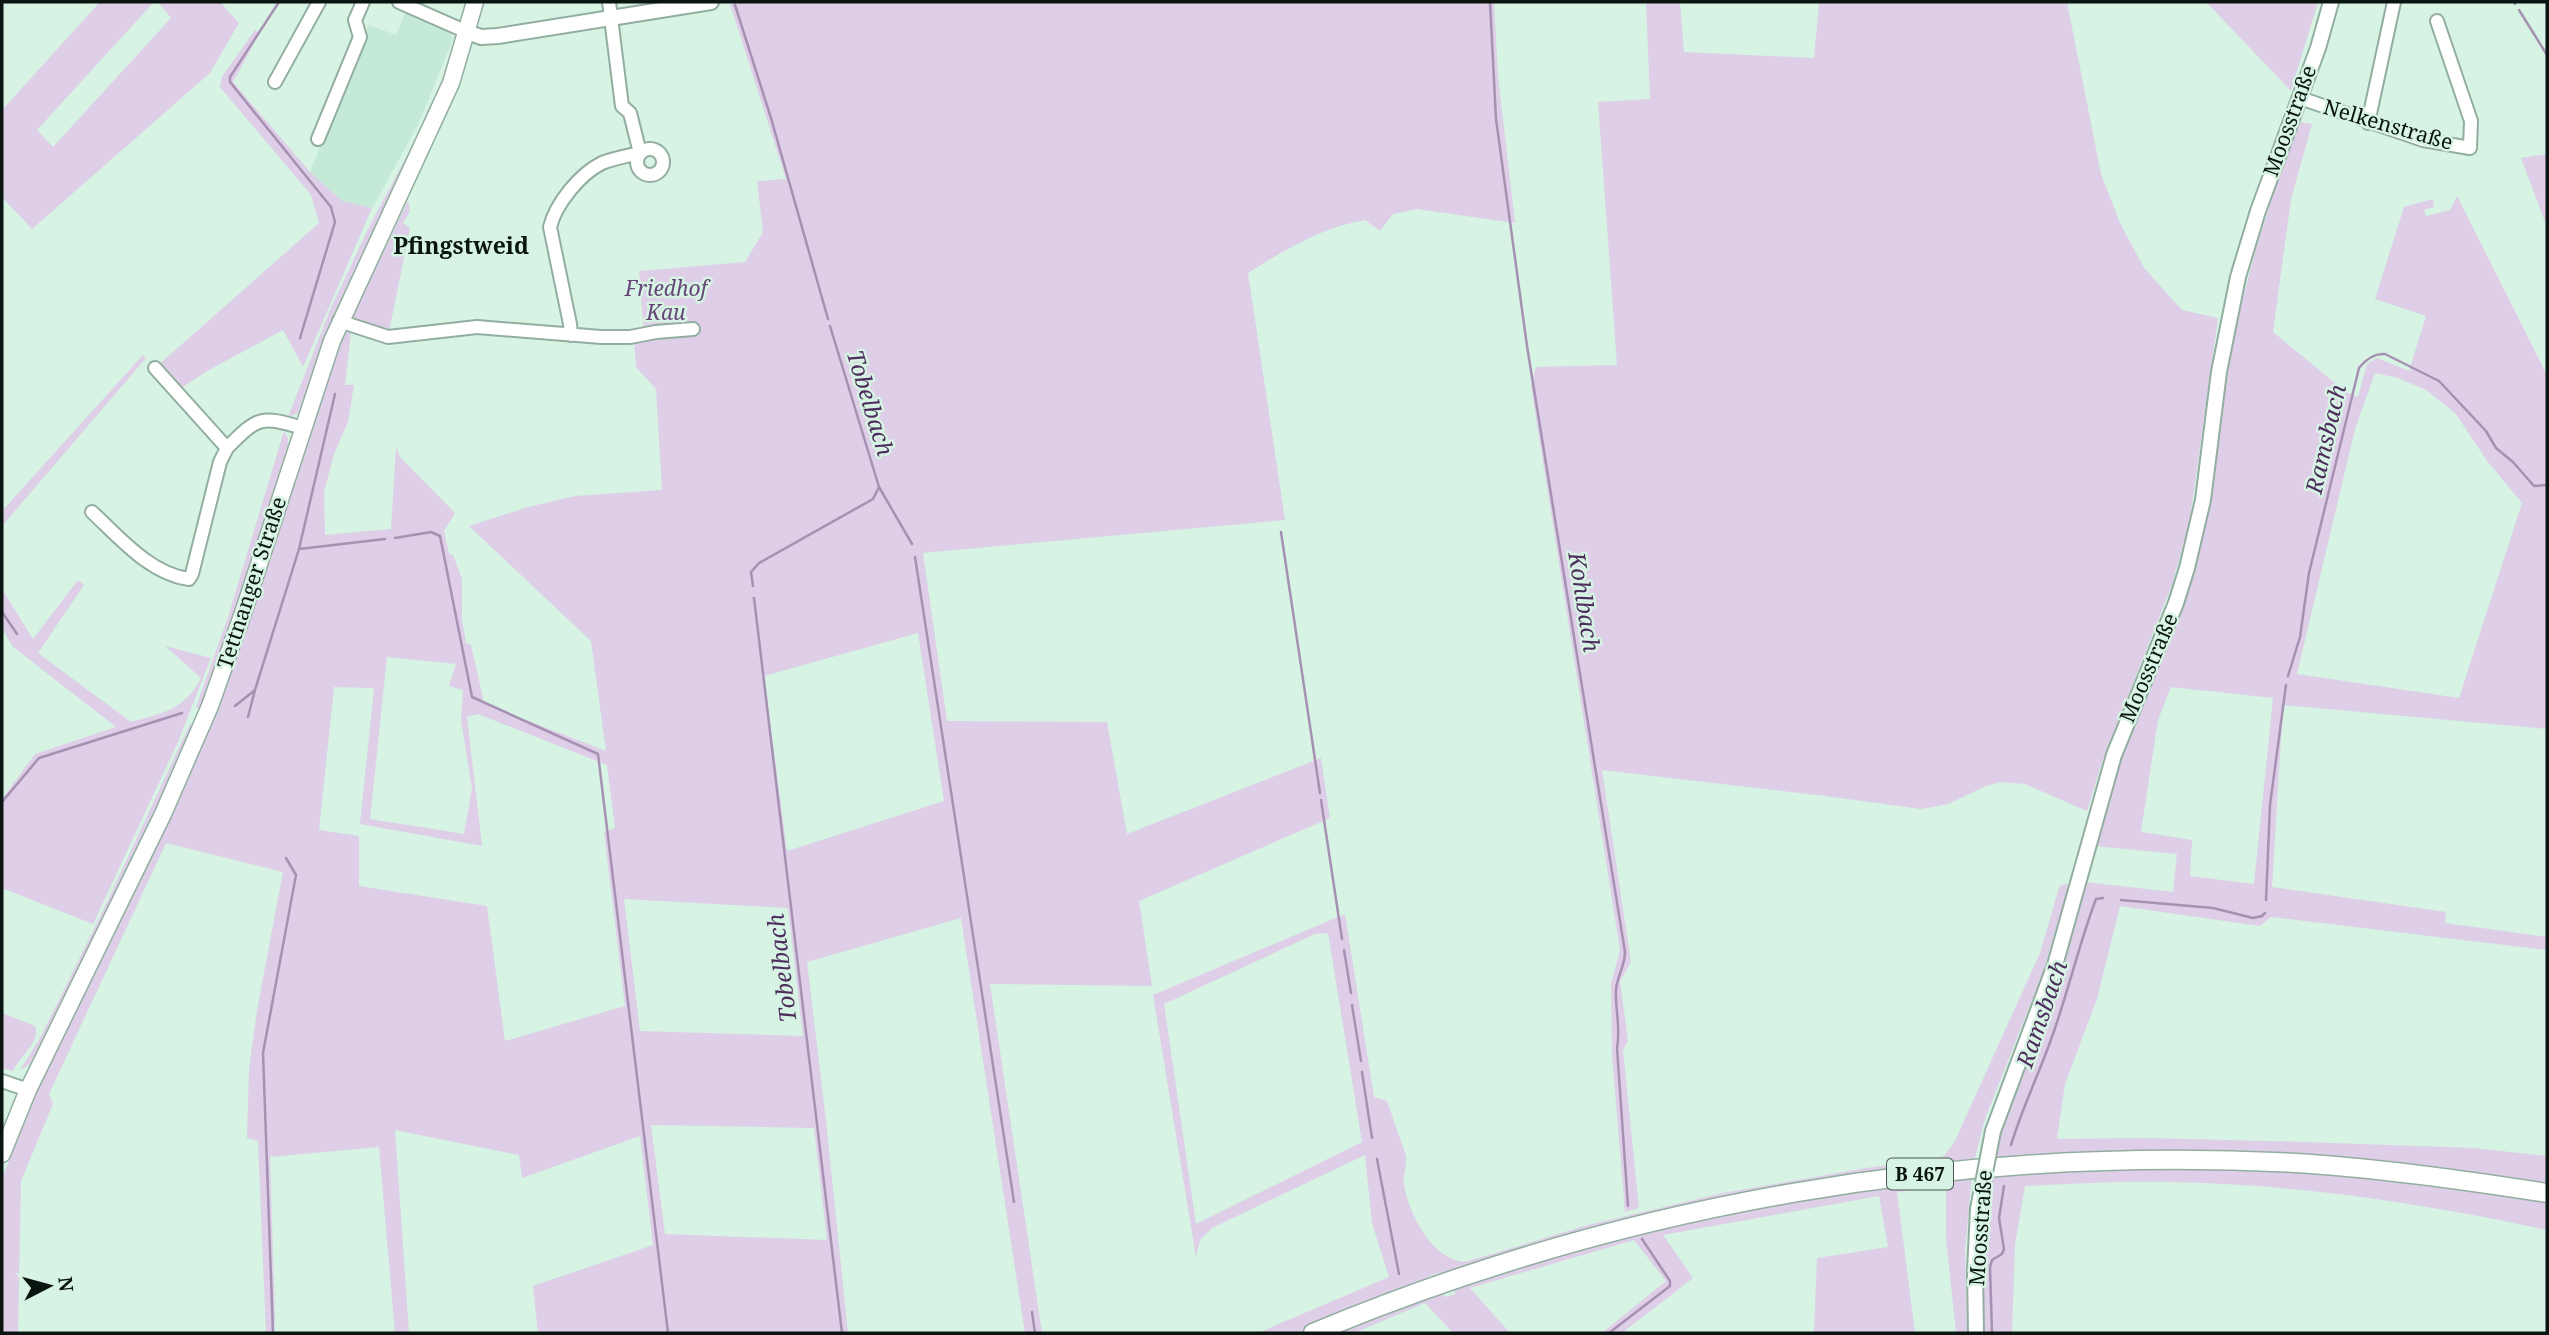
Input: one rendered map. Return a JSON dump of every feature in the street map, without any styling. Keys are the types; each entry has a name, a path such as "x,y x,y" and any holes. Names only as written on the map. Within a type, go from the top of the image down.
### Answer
{"main road":[{"name":"Tettnanger Straße","path":"2,1154 28,1090 163,814 206,714 244,610 339,321 440,106 475,2"},
{"name":"B 467","path":"1313,1333 1439,1284 1613,1231 1789,1193 1931,1173 2054,1163 2237,1161 2402,1172 2547,1193"}],"street":[{"path":"275,82 319,2"},
{"path":"318,139 360,37 355,20 363,2"},
{"path":"399,2 481,37 711,2"},
{"path":"570,335 550,227 552,218 567,194 596,167 615,158 640,153 630,113 622,106 609,2"},
{"name":"Moosstraße","path":"1976,1333 1978,1209 1993,1131 2055,965 2114,755 2188,568 2203,499 2219,372 2233,298 2258,211 2332,2"},
{"path":"2368,123 2394,2"},
{"name":"Nelkenstraße","path":"2300,98 2423,140 2470,148 2471,121 2437,21"},
{"path":"339,321 388,337 490,327 570,335 630,337 692,329"},
{"path":"155,368 227,447"},
{"path":"92,512 143,558 162,570 189,579 220,462 227,447 256,421 272,420 303,428"},
{"path":"2,1081 28,1090"}],"shaded area":[{"path":"407,9 448,27 453,39 419,123 372,208 342,201 310,172 369,25 396,35"}],"green space":[{"path":"100,2 154,2 37,130 53,147 171,18 158,2 220,2 239,23 210,73 32,229 2,197 2,110"},
{"name":"Friedhof Kau","path":"1494,2 1498,76 1515,223 1417,209 1393,214 1380,231 1365,220 1334,228 1290,248 1248,273 1285,520 923,553 947,721 1107,722 1127,834 1321,758 1330,818 1139,901 1152,986 990,984 1042,1333 1025,1333 961,918 807,962 848,1333 538,1333 533,1286 653,1245 640,1136 522,1178 519,1155 395,1130 409,1333 395,1333 379,1147 270,1157 275,1318 274,1333 266,1333 258,1141 247,1138 249,1069 257,1010 283,872 166,843 49,1094 53,1104 21,1181 18,1333 2,1333 2,1178 41,1082 84,991 250,613 342,334 351,332 345,385 354,385 348,422 334,454 324,492 325,535 391,529 396,447 400,457 455,513 444,531 449,554 453,555 462,579 462,619 466,643 471,645 483,698 480,702 606,751 591,641 469,526 528,507 575,496 662,490 656,389 636,367 634,337 644,335 639,271 745,262 763,232 757,181 786,179 730,4","holes":["918,633 944,801 787,851 764,676","387,657 456,664 449,686 463,690 461,720 472,789 464,834 370,819","334,687 374,688 360,824 482,846 467,717 478,714 607,765 615,828 604,832 625,1006 505,1041 487,906 359,886 359,836 319,830","624,899 788,908 803,1036 640,1031","651,1125 814,1128 827,1240 665,1234"]},
{"path":"1646,2 1680,2 1684,52 1814,58 1819,2 2067,2 2101,174 2120,223 2144,268 2182,310 2218,318 2190,519 2172,585 2103,759 2087,811 2025,784 2000,782 1948,804 1921,809 1602,770 1631,962 1620,981 1628,1041 1623,1050 1639,1208 1625,1212 1612,1055 1611,983 1620,950 1531,386 1536,367 1617,365 1598,102 1650,99"},
{"path":"2206,2 2318,2 2291,91"},
{"path":"255,30 259,34 233,82 310,172 342,201 372,208 303,367 283,330 209,370 175,392 155,368 319,223 311,195 220,87 222,77"},
{"path":"2299,122 2312,124 2291,199 2273,332 2346,392 2358,397 2367,364 2377,358 2409,371 2426,316 2375,299 2404,207 2433,199 2434,207 2424,210 2426,216 2450,210 2457,196 2547,375 2547,729 2283,705 2272,887 2446,912 2445,923 2547,937 2547,950 2271,917 2260,926 2120,906 2097,999 2065,1084 2057,1139 2144,1138 2474,1148 2547,1156 2547,1185 2464,1173 1995,1160 2002,1125 2065,954 2085,882 2173,892 2177,854 2094,846 2117,761 2199,541 2235,328 2256,249 2291,138","holes":["2375,373 2398,378 2426,390 2455,413 2488,462 2522,503 2459,698 2297,674 2355,429","2171,687 2273,698 2254,884 2190,876 2192,840 2141,832 2158,720"]},
{"path":"420,131 325,341 298,413 288,417 330,310 367,231"},
{"path":"2547,154 2547,227 2521,158"},
{"path":"408,201 410,211 403,223 410,228 388,337 351,319"},
{"path":"143,355 146,358 2,526 2,511"},
{"path":"284,431 288,445 232,627 201,711 196,707 228,617"},
{"path":"78,580 84,585 38,653 131,722 163,713 180,704 195,689 201,678 165,646 211,658 178,742 93,924 2,888 2,799 35,754 116,727 12,646 2,628 2,589 33,639"},
{"path":"190,724 195,728 177,769 90,950 34,1057 29,1065 20,1070 40,1038 100,917"},
{"path":"2061,885 2069,886 2043,972 1985,1119 1974,1162 1913,1168 1442,1276 1438,1273 1428,1277 1430,1280 1297,1333 1258,1333 1389,1277 1372,1223 1365,1155 1212,1228 1200,1240 1196,1257 1153,995 1345,914 1374,1097 1387,1101 1405,1153 1404,1181 1411,1209 1424,1234 1442,1253 1465,1262 1588,1225 1723,1193 1944,1156 1954,1143 2040,953","holes":["1328,933 1362,1142 1196,1224 1164,1004 1315,934"]},
{"path":"2,1013 35,1026 33,1043 13,1071 2,1068"},
{"path":"2180,1166 2327,1172 2547,1198 2547,1230 2406,1203 2264,1187 2150,1182 2025,1186 2015,1245 2012,1333 1982,1333 1981,1243 1992,1175"},
{"path":"1972,1175 1965,1250 1967,1333 1956,1333 1946,1238 1946,1186 1897,1192 1915,1333 1814,1333 1817,1258 1888,1247 1879,1196 1663,1235 1693,1278 1622,1333 1602,1333 1666,1281 1634,1240 1470,1288 1510,1333 1453,1333 1425,1303 1354,1333 1335,1333 1441,1292 1445,1297 1456,1294 1452,1289 1599,1244 1749,1209 1850,1190"}],"waterway":[{"path":"279,2 230,77 230,82 331,207 335,222 300,338"},
{"name":"Kohlbach","path":"1490,2 1496,119 1527,346 1625,952 1616,997 1628,1206"},
{"name":"Tobelbach","path":"735,5 771,118 828,319"},
{"name":"Ramsbach","path":"2519,10 2547,55"},
{"name":"Tobelbach","path":"753,586 751,572 759,563 873,499 879,487 830,326"},
{"name":"Ramsbach","path":"2288,676 2300,637 2309,573 2359,368 2367,359 2377,354 2385,354 2439,381 2486,431 2496,448 2513,462 2534,486 2547,485"},
{"path":"235,706 255,690 299,549 335,394"},
{"path":"879,487 912,544"},
{"path":"395,538 431,532 440,536 472,697 598,754 668,1333"},
{"path":"1281,532 1320,793"},
{"path":"299,549 385,539"},
{"path":"915,557 1014,1202"},
{"name":"Tobelbach","path":"754,598 842,1333"},
{"path":"2,612 17,634"},
{"name":"Ramsbach","path":"2266,900 2270,805 2286,685"},
{"path":"248,717 255,690"},
{"path":"2,802 39,758 182,713"},
{"path":"1321,800 1342,939"},
{"path":"273,1333 263,1053 296,875 286,858"},
{"name":"Ramsbach","path":"2011,1145 2050,1043 2096,899 2103,898"},
{"name":"Ramsbach","path":"2121,900 2213,908 2253,918 2265,913"},
{"path":"1344,950 1351,993"},
{"path":"1352,1005 1361,1061"},
{"path":"1362,1072 1372,1138"},
{"path":"1377,1159 1399,1274"},
{"name":"Ramsbach","path":"1992,1333 1990,1267 1992,1260 2002,1254 2004,1249 1999,1218 2004,1186"},
{"name":"Kohlbach","path":"1609,1333 1670,1286 1670,1281 1642,1239"},
{"path":"1032,1312 1035,1333"}],"district":[{"name":"Pfingstweid","path":"461,246"}]}
